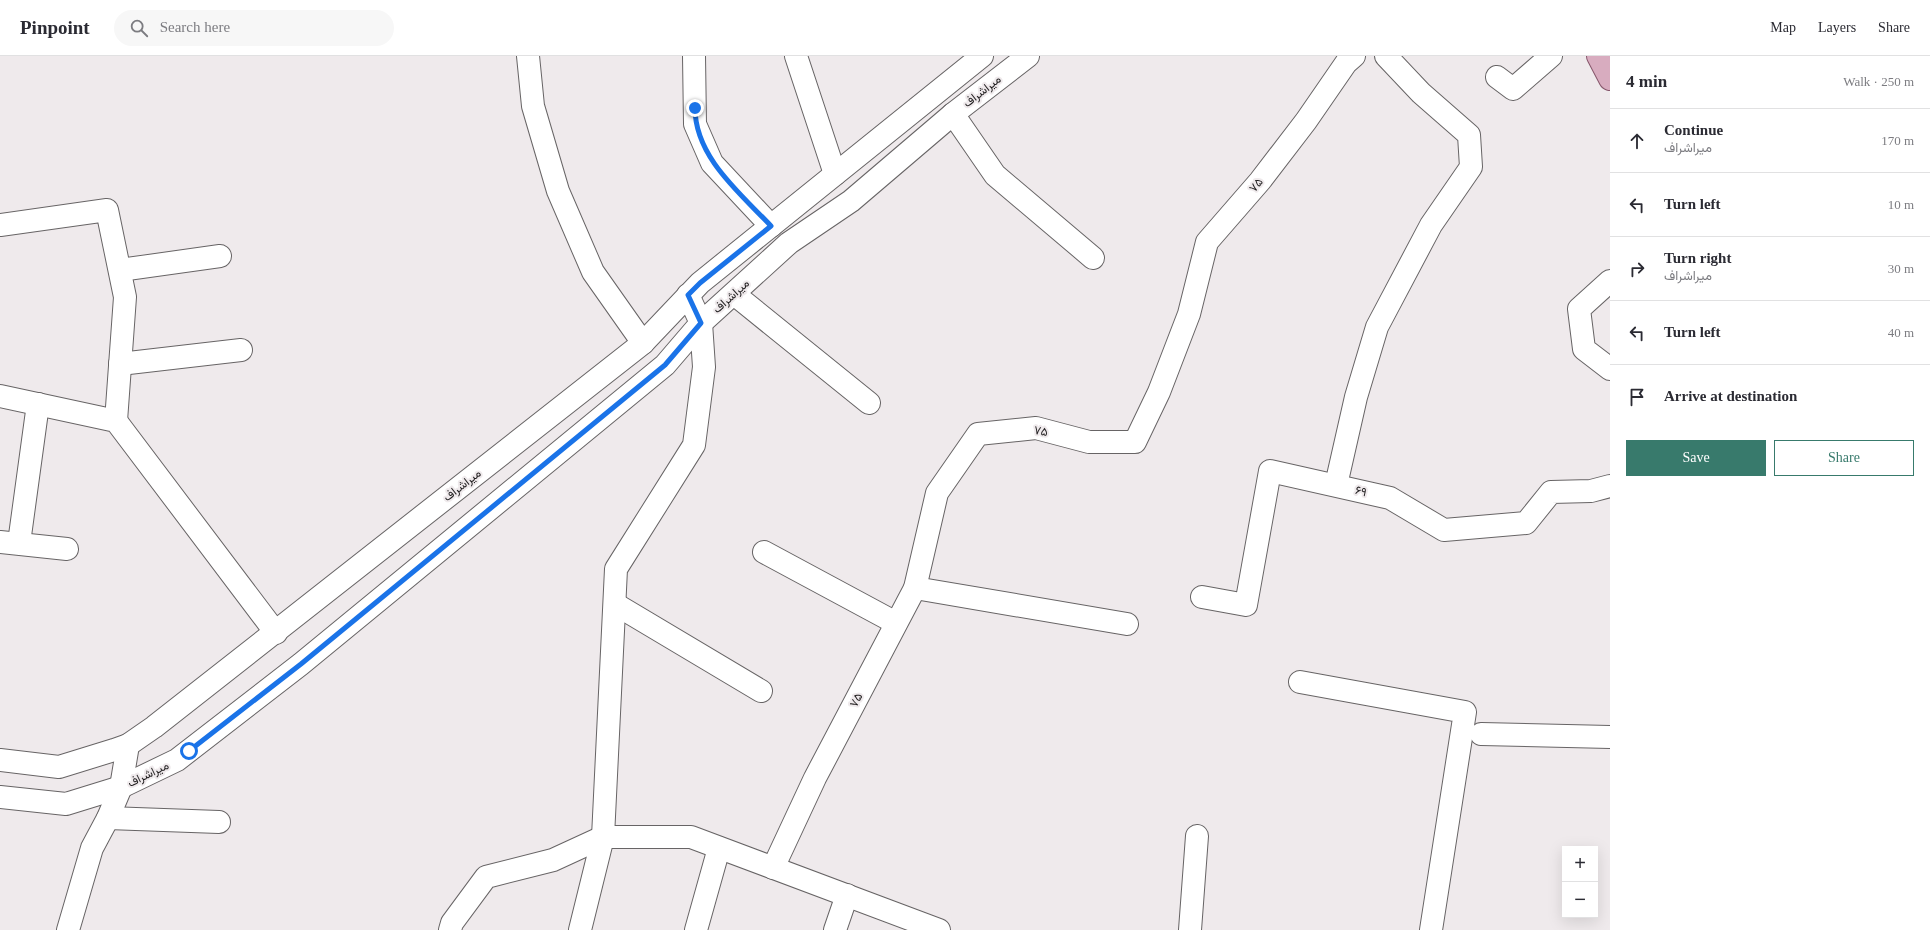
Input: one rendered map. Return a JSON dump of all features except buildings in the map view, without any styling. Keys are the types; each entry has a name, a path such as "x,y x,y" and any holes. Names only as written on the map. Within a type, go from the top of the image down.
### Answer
{"main road":[{"path":"1598,56 1610,80"}],"street":[{"path":"528,56 533,106 558,191 593,272 642,343"},
{"path":"694,56 695,124 712,163 771,226"},
{"path":"796,56 835,174"},
{"name":"میراشراف","path":"0,798 66,804 121,787 177,760 301,664 665,365 701,323 790,243 851,201 953,114 1028,56"},
{"name":"۷۵","path":"773,868 815,778 915,588 937,493 978,434 1036,428 1089,442 1135,442 1159,392 1189,314 1207,242 1260,181 1306,121 1346,63 1354,56"},
{"path":"1336,485 1356,397 1377,327 1431,225 1471,167 1469,135 1421,93 1386,56"},
{"path":"1496,77 1513,89 1551,56"},
{"name":"میراشراف","path":"0,760 59,767 128,745 154,727 276,633 642,343 700,283 977,58"},
{"path":"953,114 995,175 1093,258"},
{"path":"0,225 107,210 125,298 116,421"},
{"path":"120,270 220,256"},
{"path":"1610,281 1579,309 1584,349 1610,369"},
{"path":"734,294 869,403"},
{"path":"580,930 603,837 616,569 694,445 704,367 701,323 688,295"},
{"path":"120,364 241,350"},
{"path":"0,396 116,421 276,633"},
{"path":"38,404 9,542 67,549"},
{"name":"۶۹","path":"1202,597 1246,605 1270,471 1390,498 1444,530 1526,523 1551,492 1591,491 1610,486"},
{"path":"764,552 896,623"},
{"path":"915,588 1127,624"},
{"path":"615,604 761,691"},
{"path":"1300,682 1465,712 1431,930"},
{"path":"1481,734 1610,736"},
{"path":"68,930 92,848 108,818 121,787 128,745"},
{"path":"108,818 219,822"},
{"path":"1190,930 1197,836"},
{"path":"450,930 452,923 486,877 553,860 603,837 690,837 939,930"},
{"path":"696,930 719,848"},
{"path":"835,930 847,895"}],"route":[{"path":"189,751 301,664 665,365 701,323 688,295 700,283 771,226 712,163 695,124 695,108"}]}
